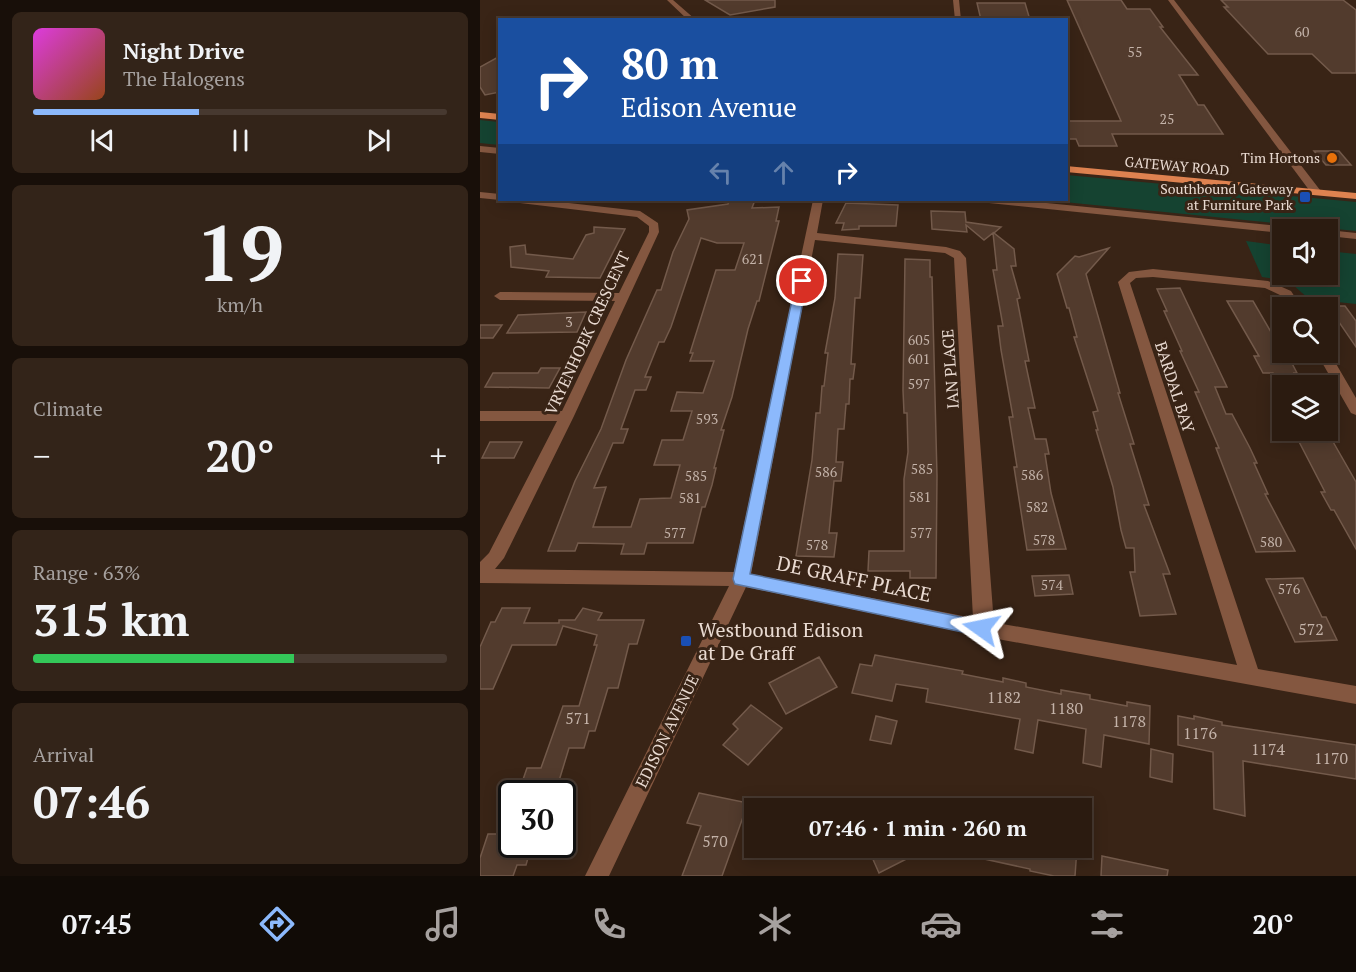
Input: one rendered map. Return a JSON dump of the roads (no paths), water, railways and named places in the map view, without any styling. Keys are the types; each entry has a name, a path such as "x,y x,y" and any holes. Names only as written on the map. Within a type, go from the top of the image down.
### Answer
{"main road":[{"path":"480,115 498,117"},
{"name":"GATEWAY ROAD","path":"1068,169 1356,196"}],"street":[{"path":"670,0 675,7 690,18"},
{"path":"956,0 958,18"},
{"path":"1171,0 1316,192"},
{"path":"480,149 498,151"},
{"path":"480,195 498,197"},
{"name":"VRYENHOEK CRESCENT","path":"480,575 495,558 567,416 654,231 654,225 640,214 530,201"},
{"name":"EDISON AVENUE","path":"597,876 741,579 818,201"},
{"path":"999,201 1272,228"},
{"path":"1338,234 1356,236"},
{"name":"IAN PLACE","path":"811,236 946,250 956,253 960,258 984,611 981,628"},
{"name":"BARDAL BAY","path":"1251,678 1124,282 1133,275 1153,273 1268,285 1289,297"},
{"path":"500,296 621,297"},
{"path":"1328,363 1356,410"},
{"path":"480,416 567,416"},
{"name":"DE GRAFF PLACE","path":"480,575 741,579 981,628 1356,695"}],"place":[{"name":"Tim Hortons","path":"1332,158"},
{"name":"Southbound Gateway at Furniture Park","path":"1305,197"},
{"name":"Westbound Edison at De Graff","path":"686,641"}]}
